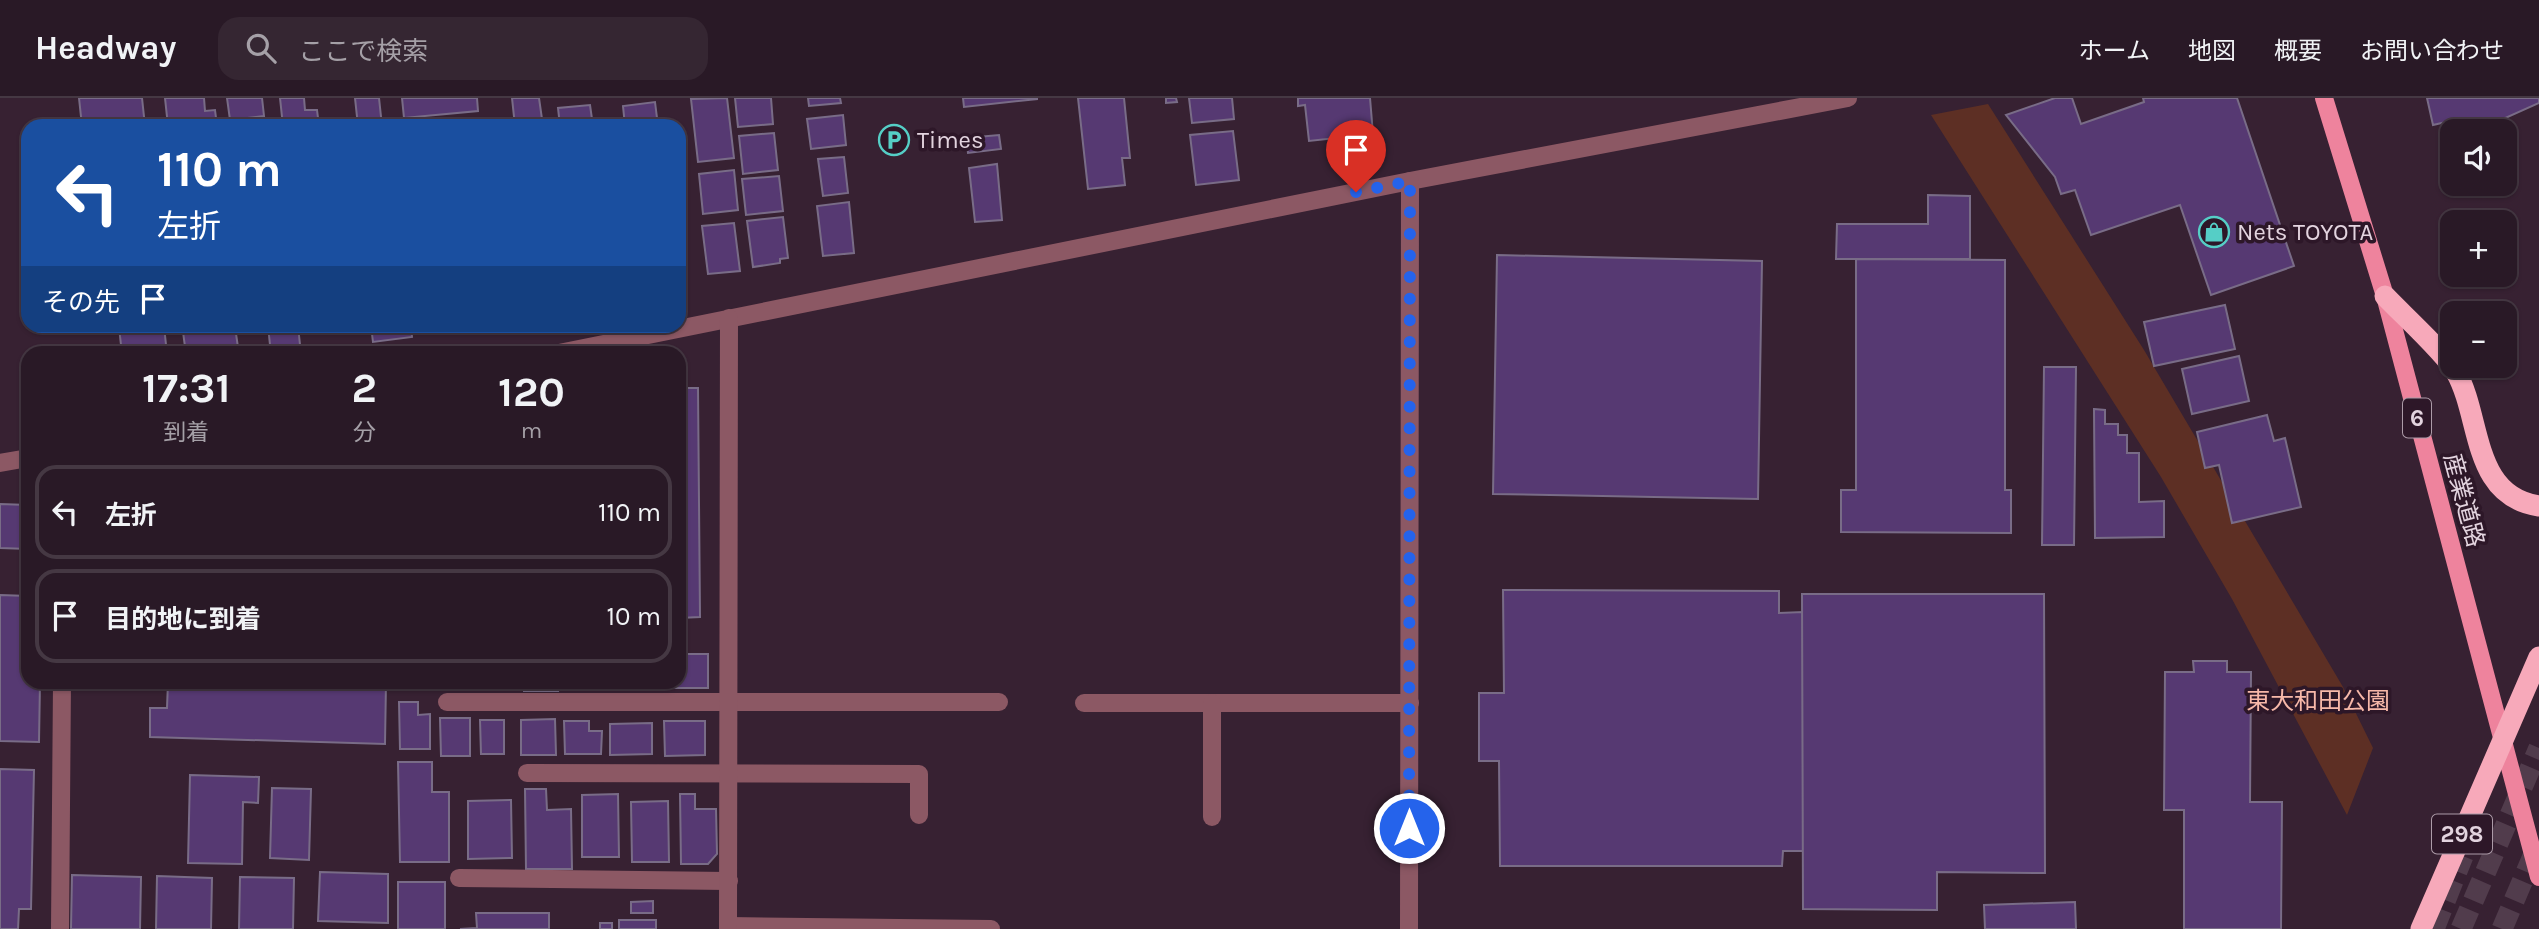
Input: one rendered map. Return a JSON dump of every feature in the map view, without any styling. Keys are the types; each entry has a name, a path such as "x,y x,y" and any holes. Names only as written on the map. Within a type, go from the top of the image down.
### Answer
{"highway":[{"path":"2385,296 2456,371 2483,456 2498,485 2525,504 2539,506"},
{"name":"298","path":"2421,929 2539,657"}],"main road":[{"name":"産業道路","path":"2324,98 2385,296 2539,877"}],"street":[{"path":"686,327 1410,181 1848,98"},
{"path":"1409,929 1410,181"},
{"path":"729,318 728,927 991,929"},
{"path":"593,346 656,333"},
{"path":"0,463 21,459"},
{"path":"60,929 62,689"},
{"path":"447,702 999,702"},
{"path":"1084,703 1410,702"},
{"path":"1212,703 1212,817"},
{"path":"527,773 919,774 919,815"},
{"path":"459,878 729,881"}],"green space":[{"name":"東大和田公園","path":"1988,104 2144,350 2343,687 2373,748 2347,815 2232,599 2161,477 1931,115"}],"building":[{"path":"79,98 142,98 144,119 81,119"},
{"path":"165,98 204,98 205,111 215,110 216,119 167,119"},
{"path":"227,98 262,98 264,116 230,119"},
{"path":"280,98 304,98 305,110 317,110 318,119 282,119"},
{"path":"355,98 379,98 381,119 357,119"},
{"path":"402,98 477,98 478,111 404,118"},
{"path":"512,98 539,98 542,119 514,119"},
{"path":"727,98 734,158 698,162 691,99"},
{"path":"735,98 771,98 773,124 738,127"},
{"path":"808,98 840,98 841,103 809,106"},
{"path":"963,98 1037,98 1037,99 964,107"},
{"path":"1078,98 1124,98 1130,158 1122,158 1125,185 1088,189"},
{"path":"1166,98 1176,98 1177,102 1166,103"},
{"path":"1189,98 1232,98 1234,119 1192,123"},
{"path":"1298,98 1370,98 1373,134 1309,141 1305,105 1298,106"},
{"path":"2055,98 2072,98 2081,124 2144,102 2143,98 2237,98 2294,266 2211,295 2180,205 2091,235 2075,190 2061,194 2055,177 2006,115"},
{"path":"2427,98 2539,98 2539,103 2503,119 2440,119 2440,123 2433,125"},
{"path":"655,102 657,119 624,119 623,106"},
{"path":"590,105 592,119 559,119 558,108"},
{"path":"843,115 846,145 811,149 807,119"},
{"path":"1233,131 1239,180 1196,185 1190,135"},
{"path":"774,133 778,170 743,174 739,136"},
{"path":"999,135 1001,149 968,153 966,138"},
{"path":"844,157 848,193 823,196 818,159"},
{"path":"997,164 1002,220 975,222 969,168"},
{"path":"734,170 738,210 703,214 699,174"},
{"path":"779,176 783,211 746,215 742,179"},
{"path":"1928,195 1970,196 1970,259 1836,259 1837,224 1928,224"},
{"path":"849,202 854,253 823,256 817,206"},
{"path":"783,217 788,258 780,259 780,263 753,267 747,221"},
{"path":"734,223 740,271 708,274 702,226"},
{"path":"1497,255 1762,261 1758,499 1493,494"},
{"path":"1856,259 2005,260 2005,490 2011,490 2011,533 1841,532 1841,490 1856,490"},
{"path":"2225,305 2235,349 2154,366 2144,322"},
{"path":"120,333 165,333 166,346 121,346"},
{"path":"183,333 236,333 238,346 185,346"},
{"path":"269,333 299,333 300,346 270,346"},
{"path":"372,333 412,333 412,337 373,342"},
{"path":"2239,356 2249,401 2192,414 2182,369"},
{"path":"2044,367 2076,367 2074,545 2042,545"},
{"path":"686,388 698,388 700,617 686,618"},
{"path":"2094,409 2105,410 2105,424 2118,424 2118,435 2127,435 2127,453 2139,453 2139,502 2164,501 2164,537 2095,538"},
{"path":"2267,415 2274,441 2285,438 2301,507 2232,523 2219,465 2205,468 2197,432"},
{"path":"0,504 21,505 21,549 0,548"},
{"path":"1503,590 1779,591 1779,613 1803,612 1803,851 1783,851 1782,866 1500,866 1499,761 1479,761 1479,693 1504,693"},
{"path":"1802,594 2044,594 2045,873 1937,872 1937,910 1803,909"},
{"path":"0,595 21,596 21,689 40,689 39,742 0,741"},
{"path":"686,654 708,654 708,688 686,688"},
{"path":"2193,661 2227,661 2227,672 2251,672 2250,802 2282,802 2281,929 2184,929 2184,810 2164,810 2165,672 2194,672"},
{"path":"168,689 386,689 385,744 150,737 150,708 167,708"},
{"path":"483,689 515,689 515,690"},
{"path":"524,689 558,689 558,691"},
{"path":"568,689 602,689 602,690"},
{"path":"399,702 418,702 418,715 430,714 430,749 400,749"},
{"path":"440,718 470,718 470,756 441,756"},
{"path":"555,719 556,755 521,755 521,720"},
{"path":"480,720 504,720 504,754 481,754"},
{"path":"564,721 589,721 589,731 602,731 601,754 565,754"},
{"path":"664,721 705,721 705,755 665,756"},
{"path":"652,723 652,754 610,755 610,724"},
{"path":"398,762 432,762 432,792 449,792 449,862 400,862"},
{"path":"0,769 34,770 31,909 19,909 18,929 0,929"},
{"path":"190,775 259,777 258,803 243,802 242,864 188,863"},
{"path":"272,788 311,789 309,860 270,858"},
{"path":"525,789 546,789 547,810 571,809 572,869 526,869"},
{"path":"618,794 619,857 582,857 582,795"},
{"path":"680,794 695,794 695,809 716,809 717,854 708,864 681,864"},
{"path":"511,800 512,858 468,859 468,801"},
{"path":"668,801 669,862 632,862 631,802"},
{"path":"320,872 388,874 388,923 318,921"},
{"path":"72,875 141,877 140,929 71,929"},
{"path":"157,876 212,878 211,929 156,929"},
{"path":"240,877 294,878 293,929 239,929"},
{"path":"398,882 445,882 445,929 398,929"},
{"path":"653,901 653,913 631,913 631,902"},
{"path":"2075,902 2076,929 1985,929 1984,905"},
{"path":"476,913 549,913 549,929 460,929 477,928"},
{"path":"619,920 656,920 656,929 619,929"},
{"path":"600,923 612,923 612,929 600,929"}],"tunnel":[{"path":"2461,929 2539,748"},
{"path":"2502,929 2539,842"},
{"path":"2434,929 2463,856"}],"place":[{"name":"Times","path":"894,140"},
{"name":"Nets TOYOTA","path":"2214,232"}],"route":[{"path":"1356,192 1410,181 1409,828"}]}
